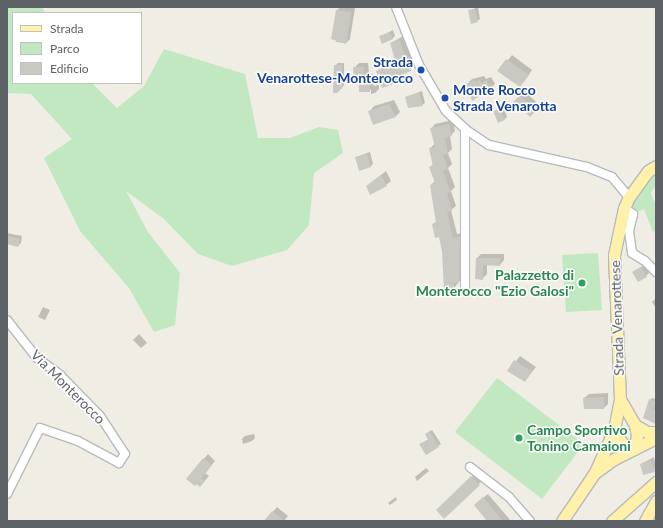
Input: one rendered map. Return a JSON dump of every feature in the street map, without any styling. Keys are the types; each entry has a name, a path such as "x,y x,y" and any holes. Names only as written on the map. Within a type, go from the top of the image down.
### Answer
{"main road":[{"name":"Strada Venarottese","path":"562,521 595,472 614,430 620,399 614,262 624,208 631,195 648,171 656,166"},
{"name":"Strada Venarottese","path":"620,399 636,425"},
{"path":"636,425 647,432 656,432"},
{"path":"614,430 622,443 634,449 637,436 636,425"},
{"name":"Strada Venarottese","path":"595,472 656,438"},
{"path":"612,521 656,482"},
{"path":"624,521 635,501"},
{"path":"645,521 656,501"}],"street":[{"path":"396,7 420,65 446,111 465,129 489,144 587,167 612,177 631,195"},
{"path":"465,129 465,288"},
{"path":"624,208 633,214 629,231 632,253 645,261 656,272"},
{"name":"Via Monterocco","path":"7,320 37,358 60,375 100,416 125,454 119,464 78,441 40,428 7,494"},
{"path":"470,467 509,497 530,521"}],"green space":[{"path":"7,7 42,7 44,12 12,12 12,84 93,84 117,108 144,86 164,49 245,74 258,138 290,138 319,127 338,130 343,153 314,173 309,225 287,250 232,266 198,254 164,219 126,191 148,232 180,273 175,325 154,332 129,288 80,231 44,158 72,139 31,94 7,93"},
{"path":"656,172 656,185 651,193 656,206 656,230 653,232 644,209 637,212 632,206 644,184"},
{"name":"Palazzetto di Monterocco \"Ezio Galosi\"","path":"598,253 602,310 566,312 562,255"},
{"name":"Campo Sportivo Tonino Camaioni","path":"497,378 584,444 542,499 455,432"}],"building":[{"path":"475,9 478,22 471,24 468,10"},
{"path":"336,10 351,12 346,44 331,39"},
{"path":"390,32 393,39 382,44 379,36"},
{"path":"399,39 411,71 394,78 396,83 382,88 376,71 396,63 390,43"},
{"path":"506,59 529,75 520,87 497,71"},
{"path":"334,65 342,65 342,89 338,89 338,93 333,93"},
{"path":"353,67 364,67 365,78 369,78 370,92 359,92 359,80 354,80"},
{"path":"474,80 475,82 480,80 481,83 487,80 491,89 472,101 466,84"},
{"path":"419,93 423,106 408,108 405,97"},
{"path":"520,95 536,111 530,117 519,106 515,110 510,105"},
{"path":"389,104 396,117 373,125 368,111"},
{"path":"500,109 505,120 498,123 493,111"},
{"path":"449,124 452,136 445,138 448,154 443,155 448,169 443,171 451,192 447,193 452,211 447,212 453,238 460,237 459,283 453,283 454,289 444,290 442,252 439,237 435,238 432,224 436,223 430,185 435,183 429,167 433,166 429,148 435,147 430,128"},
{"path":"367,154 371,167 359,171 355,157"},
{"path":"381,175 387,186 370,195 366,186"},
{"path":"7,236 20,239 18,247 7,244"},
{"path":"476,258 500,258 500,266 483,265 483,280 475,279"},
{"path":"641,267 647,277 638,282 632,272"},
{"path":"514,360 532,371 525,382 507,371"},
{"path":"604,397 604,409 584,409 583,398"},
{"path":"649,399 656,402 653,409 656,411 656,424 643,418"},
{"path":"430,431 439,447 426,455 419,444 428,440 425,434"},
{"path":"203,458 212,465 202,478 205,481 200,487 197,484 195,486 186,479"},
{"path":"651,460 655,472 643,475 640,464"},
{"path":"471,476 480,485 444,519 436,510"},
{"path":"483,497 503,521 487,521 474,505"},
{"path":"272,511 285,521 264,521"}],"place":[{"name":"Strada Venarottese-Monterocco","path":"421,70"},
{"name":"Monte Rocco Strada Venarotta","path":"445,98"},
{"name":"Palazzetto di Monterocco \"Ezio Galosi\"","path":"582,283"},
{"name":"Campo Sportivo Tonino Camaioni","path":"519,438"}]}
